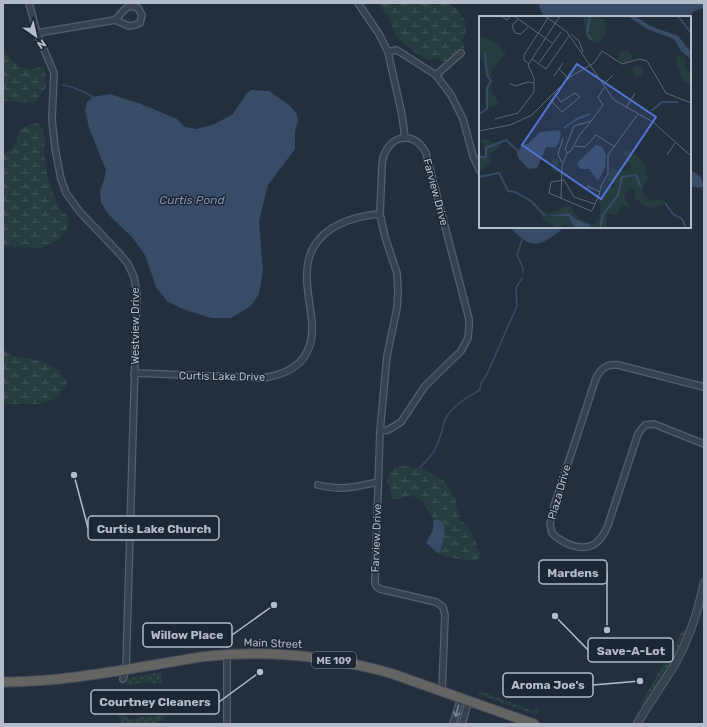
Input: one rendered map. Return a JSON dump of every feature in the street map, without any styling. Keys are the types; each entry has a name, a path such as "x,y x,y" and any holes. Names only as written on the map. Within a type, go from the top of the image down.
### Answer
{"highway":[{"name":"Main Street","path":"3,682 53,680 227,654 285,654 331,660 372,668 534,724"}],"street":[{"name":"Westview Drive","path":"29,3 37,33 54,73 52,112 55,148 61,180 66,193 80,212 125,260 134,277 137,293 126,669 123,679"},
{"path":"358,3 379,34 388,52 402,115 404,138"},
{"path":"37,33 115,20 129,26 135,25 140,22 142,15 138,8 130,6 115,20"},
{"path":"388,52 396,50 436,74 451,95 463,118 473,156 479,168"},
{"path":"436,74 461,53"},
{"name":"Farview Drive","path":"380,431 388,430 401,422 425,386 461,351 468,338 469,328 469,319 426,153 415,141 404,138 390,144 384,152 382,165 380,214 385,239 396,270 398,293 397,308 387,356 380,431 376,584 380,589 436,602 443,608 442,691"},
{"name":"Curtis Lake Drive","path":"134,373 262,378 283,374 293,369 305,354 311,339 312,324 307,289 307,271 308,260 313,249 326,233 339,224 358,217 380,214"},
{"name":"Plaza Drive","path":"704,386 618,364 612,364 602,368 596,378 554,506 550,526 552,533 562,541 578,547 591,546 600,539 608,525 638,434 645,425 654,424 704,444"},
{"path":"318,485 331,489 343,489 378,482"},
{"path":"637,724 678,659 702,603 704,583"},
{"path":"227,654 227,724"},
{"path":"453,724 465,699"},
{"path":"462,724 465,699"}],"green space":[{"path":"378,3 447,3 457,9 464,19 466,29 462,42 464,48 453,59 447,62 434,58 430,60 416,53 398,38 393,30 389,18"},
{"path":"3,48 16,64 24,69 34,69 43,66 46,87 34,103 3,101"},
{"path":"38,123 42,128 45,138 44,153 48,179 58,207 68,217 69,222 67,229 59,239 42,248 3,246 3,155 10,151 18,137 20,129"},
{"path":"3,350 15,356 42,361 58,370 67,383 58,398 39,404 3,404"},
{"path":"402,465 412,468 420,467 444,481 455,498 460,520 468,527 472,534 480,553 478,560 458,559 439,554 445,531 442,522 433,520 423,502 415,497 410,496 392,499 387,482 393,469"},
{"path":"683,630 686,631 686,634 674,659 645,706 640,705"},
{"path":"161,672 162,683 154,684 148,681 131,686 127,684 127,680 129,678"},
{"path":"479,691 534,711 535,708 538,708 539,711 536,715 478,694"},
{"path":"119,697 124,713 128,718 136,719 149,716 151,718 154,716 155,717 164,708 165,718 162,721 151,724 122,724 118,716 117,706 113,702"}],"water":[{"path":"538,3 704,3 704,8 694,11 690,16 544,16"},
{"name":"Curtis Pond","path":"251,90 269,91 289,105 297,114 298,121 295,131 295,149 268,185 259,221 263,271 259,294 251,306 231,318 211,318 183,309 167,301 156,287 145,255 132,237 106,211 101,202 100,191 106,170 89,128 85,110 87,102 93,97 110,94 141,104 177,119 185,127 196,129 212,125 232,115 247,93"},
{"path":"691,171 700,176 703,186 700,188 691,186"},
{"path":"512,228 564,228 548,239 537,244 525,241"},
{"path":"433,520 439,520 442,522 445,531 439,554 426,543 433,530"}],"waterway":[{"path":"63,85 79,90 93,97"},
{"path":"522,240 517,255 523,268 523,273"},
{"path":"420,467 434,451 445,420 450,412 462,401 480,390 481,383 487,374 517,306 516,288 522,278"}],"place":[{"name":"Curtis Lake Church","path":"74,475"},
{"name":"Willow Place","path":"274,605"},
{"name":"Save-A-Lot","path":"555,616"},
{"name":"Mardens","path":"607,630"},
{"name":"Courtney Cleaners","path":"260,672"},
{"name":"Aroma Joe's","path":"640,681"}]}
